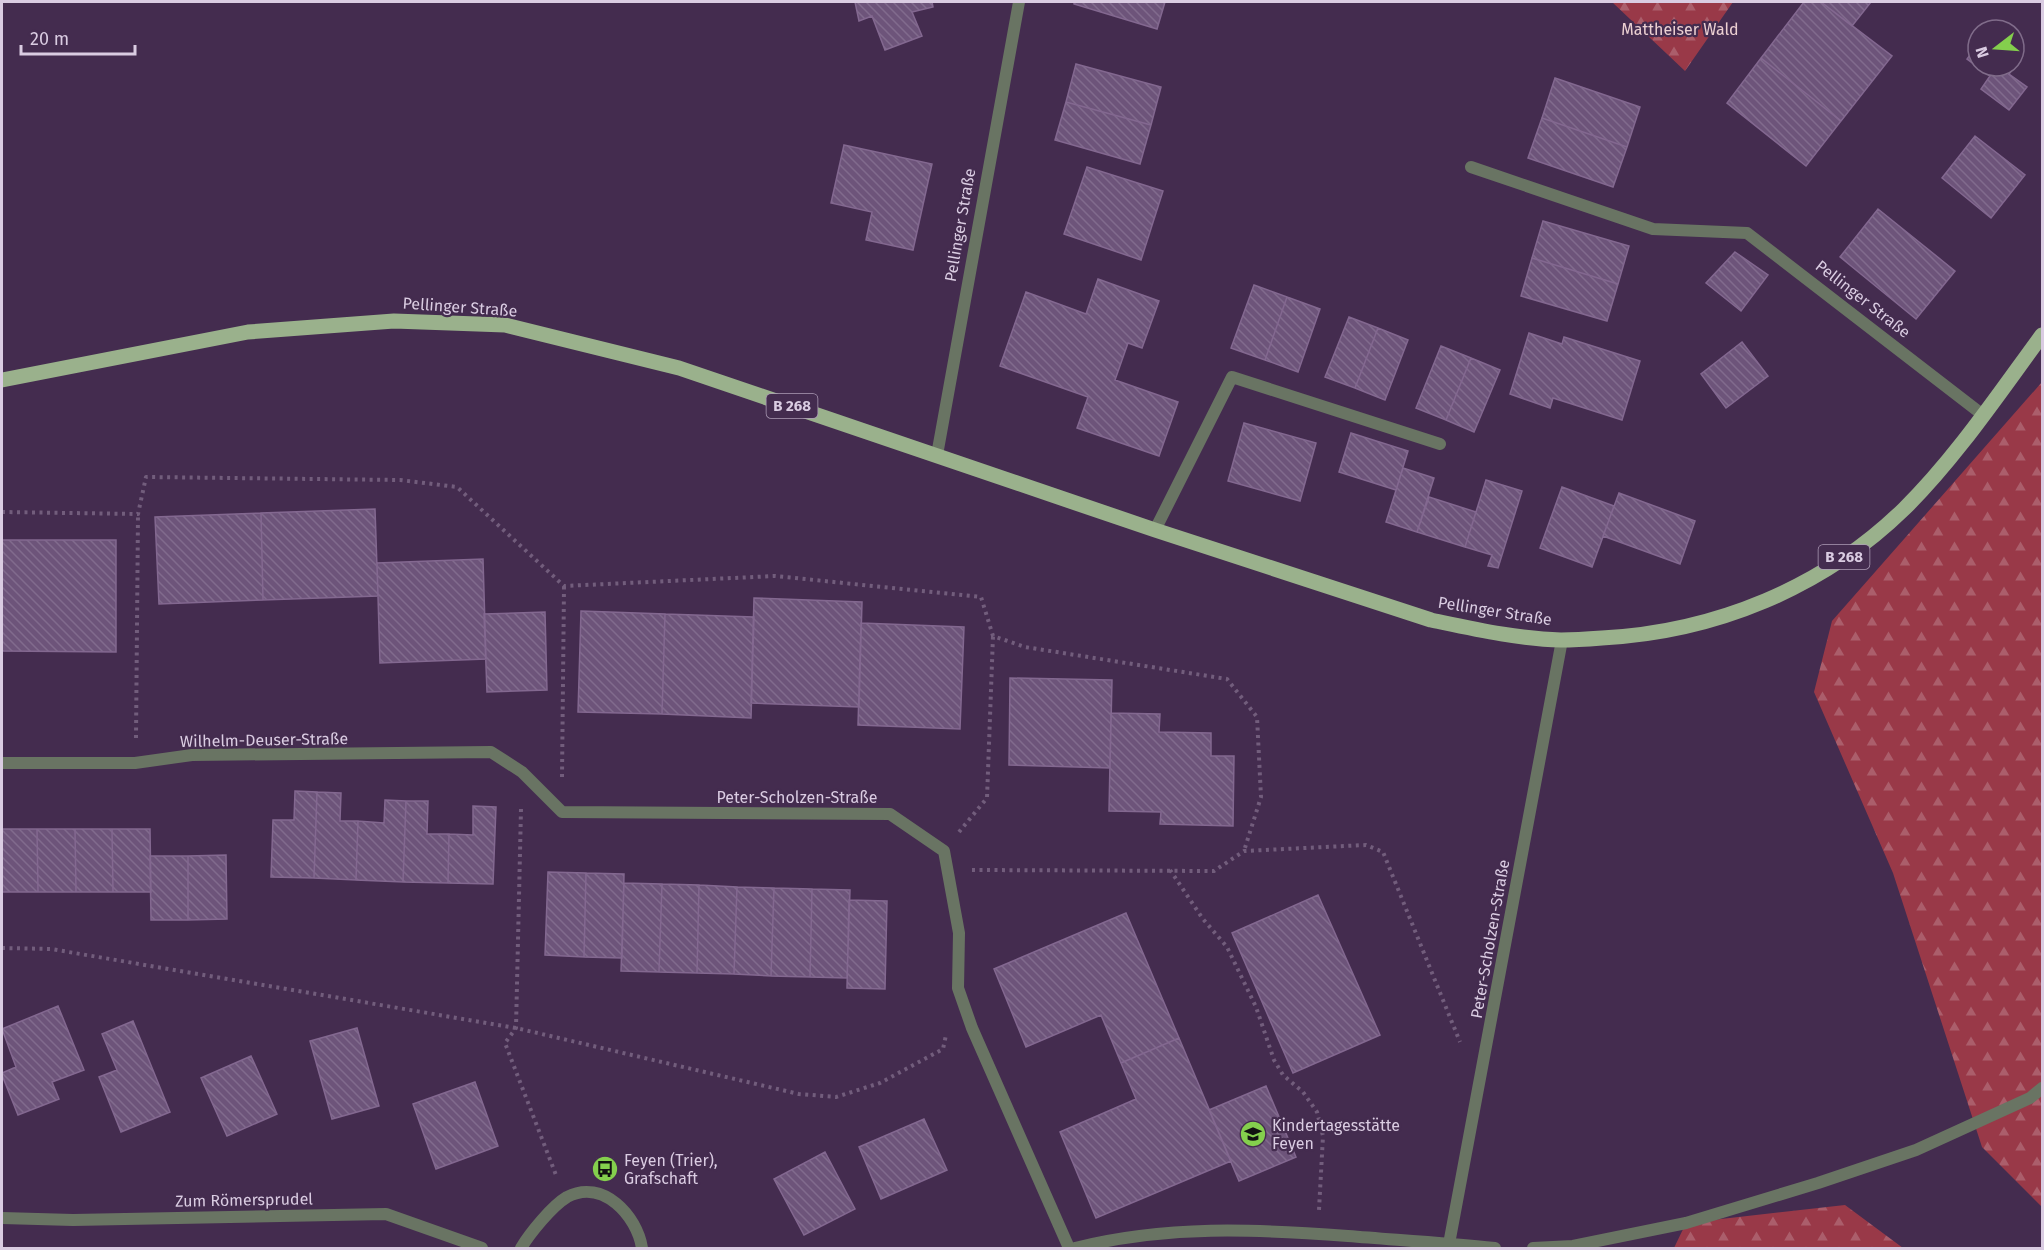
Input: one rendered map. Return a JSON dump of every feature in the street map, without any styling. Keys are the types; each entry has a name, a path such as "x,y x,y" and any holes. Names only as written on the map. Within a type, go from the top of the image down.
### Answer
{"main road":[{"name":"Pellinger Straße","path":"2,380 248,332 394,321 505,326 680,368 1155,530 1431,620 1478,630 1562,640 1656,633 1711,621 1747,609 1809,580 1867,540 1924,488 2043,335"}],"street":[{"name":"Pellinger Straße","path":"937,454 1019,2"},
{"name":"Pellinger Straße","path":"1471,167 1653,229 1747,233 1983,415"},
{"path":"1155,530 1232,377 1440,444"},
{"name":"Peter-Scholzen-Straße","path":"1449,1244 1562,640"},
{"name":"Wilhelm-Deuser-Straße","path":"2,763 135,763 192,755 491,752 522,772"},
{"path":"522,772 562,812"},
{"name":"Peter-Scholzen-Straße","path":"562,812 890,814 944,851"},
{"path":"944,851 959,933 958,988 972,1028 1069,1248"},
{"path":"1533,1248 1573,1246 1686,1223 1818,1183 1916,1150 2030,1098 2043,1088"},
{"path":"521,1248 532,1231 565,1198 588,1191 602,1195 617,1204 632,1219 642,1248"},
{"name":"Zum Römersprudel","path":"2,1218 73,1220 386,1214 482,1248"},
{"path":"1075,1248 1107,1240 1194,1230 1318,1234 1495,1248"}],"path":[{"path":"135,763 138,514 146,477 400,480 457,487 564,586 775,576 981,597 993,636 987,798 944,851"},
{"path":"2,512 138,514"},
{"path":"562,812 564,586"},
{"path":"993,636 1025,648 1227,679 1257,717 1261,797 1244,851"},
{"path":"522,772 516,1028 505,1043 565,1198"},
{"path":"948,871 1214,871 1244,851 1366,845 1383,852 1461,1046"},
{"path":"1169,870 1203,919 1227,947 1256,1007 1274,1060 1283,1075 1303,1092 1317,1112 1323,1136 1318,1234"},
{"path":"2,948 51,948 516,1028 799,1094 836,1097 880,1083 943,1049 958,988"}],"green space":[{"name":"Mattheiser Wald","path":"1612,2 1733,2 1685,71"},
{"path":"2042,382 2042,1207 1982,1147 1893,873 1814,692 1832,621"},
{"path":"1845,1205 1903,1248 1674,1248 1686,1223"}],"building":[{"path":"855,2 932,2 933,7 912,12 922,36 885,50 872,16 859,21"},
{"path":"1074,2 1165,2 1157,29 1074,4"},
{"path":"1804,2 1821,2 1892,56 1841,121 1761,58"},
{"path":"1821,2 1871,2 1852,26"},
{"path":"1761,58 1841,121 1806,166 1727,103"},
{"path":"1076,64 1161,87 1151,125 1066,102"},
{"path":"1555,78 1640,107 1627,147 1542,118"},
{"path":"1989,78 2015,78 2027,87 2009,110 1981,89"},
{"path":"1066,102 1151,125 1140,164 1055,140"},
{"path":"1542,118 1627,147 1613,187 1528,158"},
{"path":"1975,136 2025,175 1991,218 1942,178"},
{"path":"844,145 932,164 913,250 866,240 872,212 831,203"},
{"path":"1087,167 1163,191 1141,260 1064,234"},
{"path":"1878,209 1955,271 1916,319 1840,257"},
{"path":"1543,221 1629,246 1618,284 1532,258"},
{"path":"1735,252 1768,275 1741,311 1706,283"},
{"path":"1532,258 1618,284 1607,321 1521,296"},
{"path":"1098,279 1159,301 1142,348 1128,343 1115,380 1178,402 1159,456 1077,428 1088,397 1000,366 1026,292 1086,314"},
{"path":"1254,285 1287,297 1265,360 1231,348"},
{"path":"1287,297 1320,309 1298,372 1265,360"},
{"path":"1349,317 1378,328 1355,388 1325,377"},
{"path":"1378,328 1408,340 1385,400 1355,388"},
{"path":"1529,333 1562,344 1564,337 1640,361 1622,420 1553,398 1550,408 1510,394"},
{"path":"1742,342 1768,376 1726,408 1701,374"},
{"path":"1441,346 1471,358 1446,420 1416,408"},
{"path":"1471,358 1500,370 1474,432 1446,420"},
{"path":"1244,423 1316,443 1300,501 1228,481"},
{"path":"1351,433 1408,451 1396,490 1339,472"},
{"path":"1403,468 1434,478 1417,532 1386,522"},
{"path":"1486,480 1522,491 1498,568 1488,566 1492,555 1465,547"},
{"path":"1562,487 1614,506 1592,567 1540,548"},
{"path":"1619,493 1695,521 1680,564 1603,536"},
{"path":"1429,497 1476,512 1465,547 1417,532"},
{"path":"375,509 378,596 263,600 261,513"},
{"path":"261,513 263,600 159,604 155,517"},
{"path":"2,540 116,540 116,652 2,651"},
{"path":"483,559 486,659 380,663 377,563"},
{"path":"754,598 862,602 859,707 751,703"},
{"path":"581,611 665,614 662,714 578,712"},
{"path":"545,612 547,690 487,692 484,614"},
{"path":"665,614 754,617 751,718 662,714"},
{"path":"861,623 964,627 960,729 858,725"},
{"path":"1010,678 1112,680 1110,768 1009,765"},
{"path":"1111,713 1160,714 1159,732 1211,733 1211,756 1234,756 1233,826 1160,824 1161,812 1109,811"},
{"path":"295,791 317,792 314,878 271,877 273,820 294,820"},
{"path":"317,792 341,793 340,821 358,821 356,880 314,878"},
{"path":"385,800 406,801 403,882 356,880 358,821 384,823"},
{"path":"406,801 428,801 427,834 449,834 448,883 403,882"},
{"path":"473,806 496,807 493,884 448,883 449,834 473,835"},
{"path":"2,829 37,829 38,892 2,892"},
{"path":"37,829 75,829 76,892 38,892"},
{"path":"75,829 112,829 113,892 76,892"},
{"path":"112,829 150,829 151,892 113,892"},
{"path":"226,855 227,919 188,920 188,856"},
{"path":"150,856 188,856 188,920 151,920"},
{"path":"548,872 586,873 584,957 545,955"},
{"path":"586,873 624,874 622,958 584,957"},
{"path":"624,883 662,884 659,972 621,971"},
{"path":"662,884 699,885 697,973 659,972"},
{"path":"699,885 737,887 734,974 697,973"},
{"path":"737,887 774,888 771,976 734,974"},
{"path":"774,888 812,889 810,977 771,976"},
{"path":"812,889 850,890 847,978 810,977"},
{"path":"1318,895 1380,1035 1293,1073 1232,933"},
{"path":"849,900 887,901 885,989 847,988"},
{"path":"1126,913 1179,1038 1121,1063 1101,1015 1026,1047 994,969"},
{"path":"58,1006 84,1070 52,1082 59,1099 18,1115 2,1075 16,1067 2,1029"},
{"path":"133,1021 170,1112 121,1132 99,1077 117,1070 102,1034"},
{"path":"357,1028 379,1106 332,1119 310,1041"},
{"path":"1179,1038 1231,1161 1096,1218 1060,1132 1136,1099 1121,1063"},
{"path":"251,1056 277,1114 227,1136 201,1078"},
{"path":"475,1082 498,1146 436,1169 413,1104"},
{"name":"Kindertagesstätte Feyen","path":"1266,1086 1296,1157 1239,1181 1209,1110"},
{"path":"924,1119 947,1170 881,1199 859,1147"},
{"path":"825,1152 855,1209 804,1235 774,1179"}],"place":[{"name":"Kindertagesstätte Feyen","path":"1253,1134"},
{"name":"Feyen (Trier), Grafschaft","path":"605,1169"}]}
